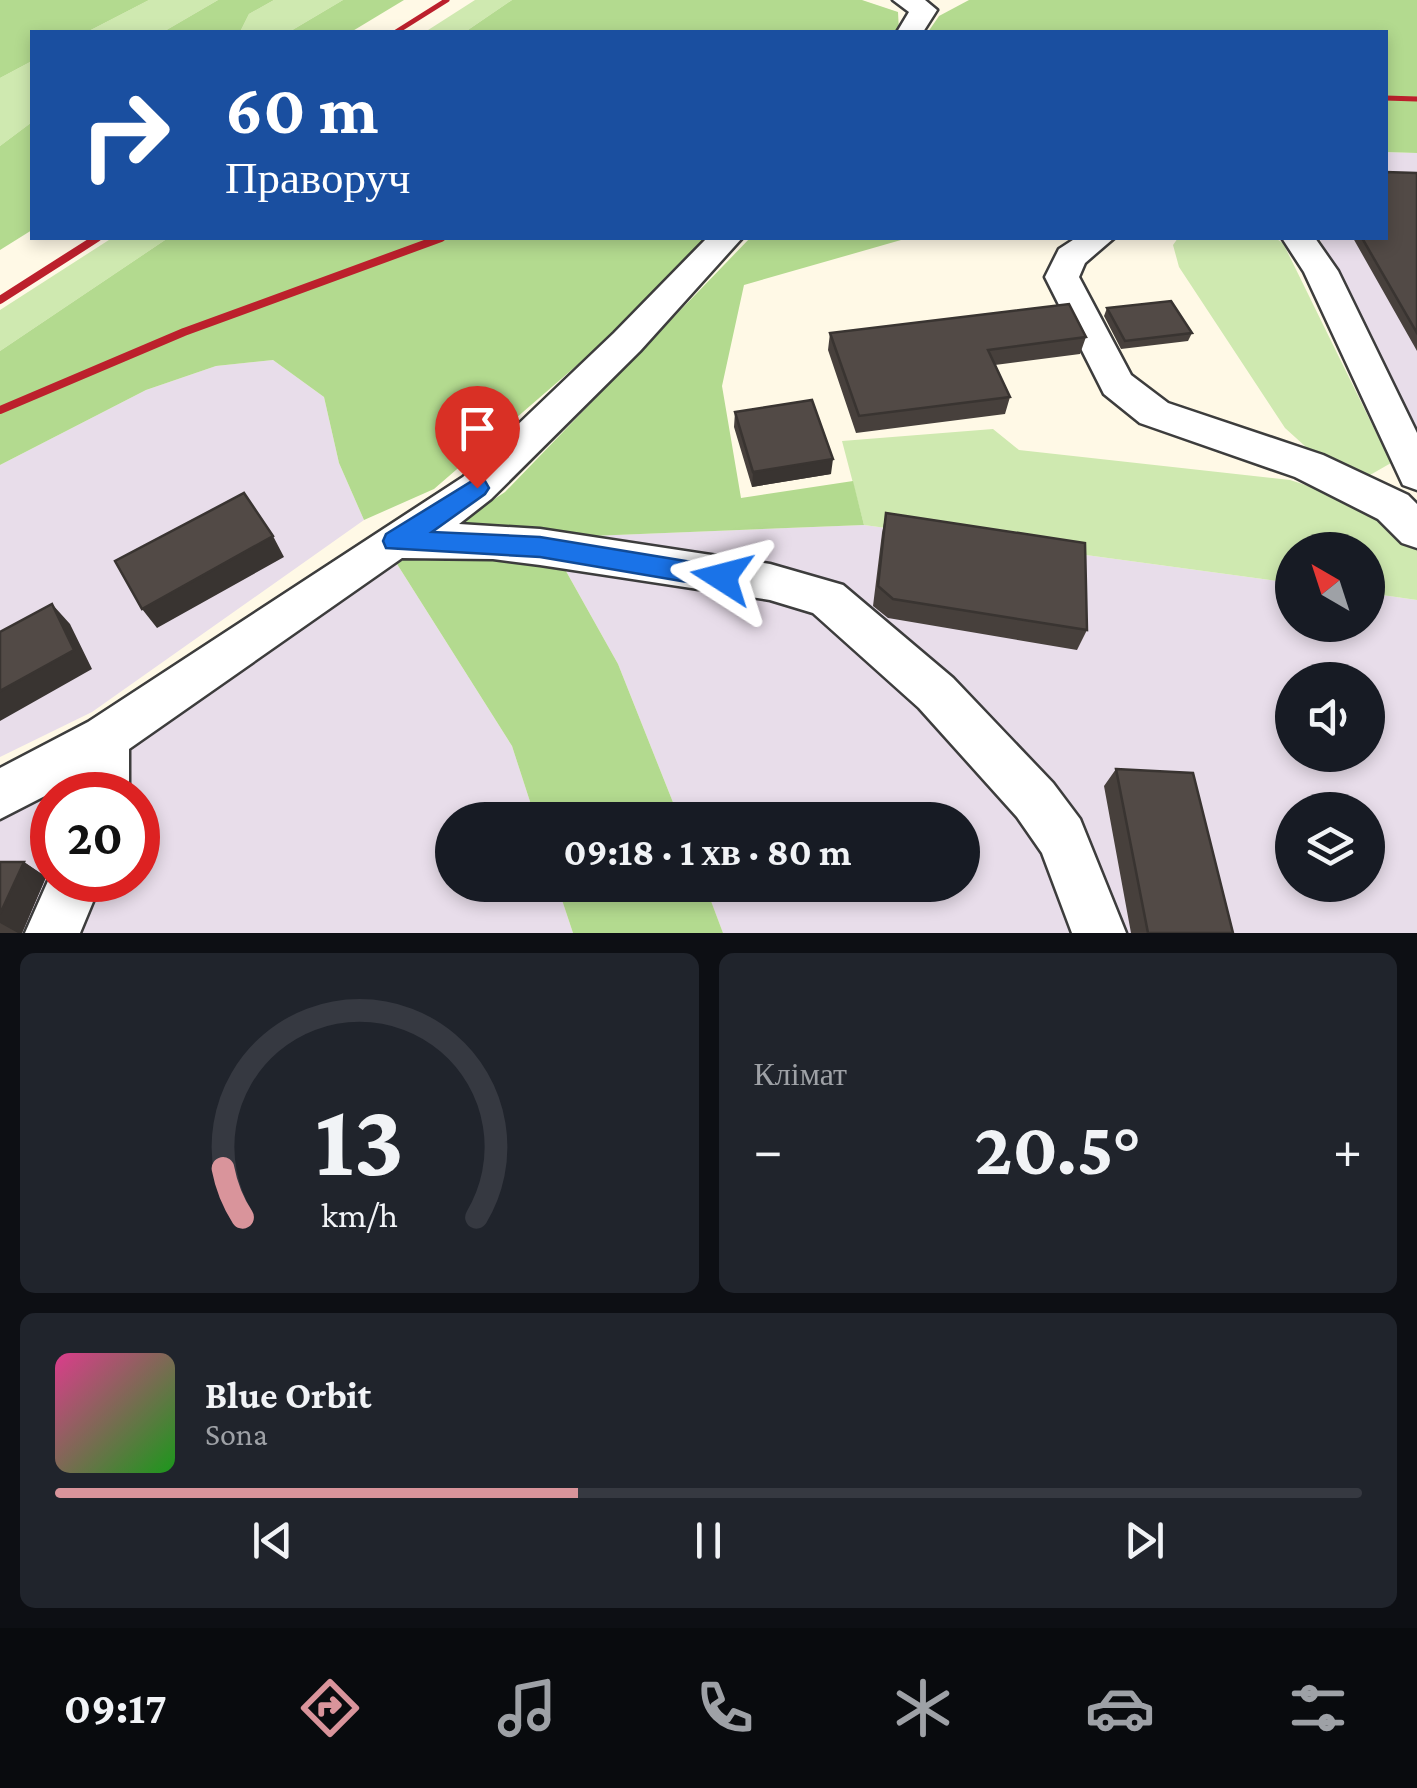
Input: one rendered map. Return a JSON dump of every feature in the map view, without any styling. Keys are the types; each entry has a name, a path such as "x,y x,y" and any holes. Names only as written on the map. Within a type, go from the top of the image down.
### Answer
{"lane":[{"path":"906,0 924,10 911,30"},
{"path":"0,795 104,738 477,488 627,342 723,240"},
{"path":"1094,240 1071,258 1062,277 1117,384 1154,412 1309,466 1393,506 1417,530"},
{"path":"1300,240 1321,271 1417,474"},
{"path":"395,541 493,542 540,547 770,582 827,598 936,693 1035,800 1062,837 1099,933"},
{"path":"104,738 104,772"},
{"path":"52,933 66,902"}],"shaded area":[{"path":"1388,152 1417,153 1417,429 1320,240 1388,240"},
{"path":"273,360 324,397 339,463 364,520 92,712 0,757 0,465 146,390 216,366"},
{"path":"864,525 1275,581 1275,642 1385,642 1385,595 1417,600 1417,933 723,933 711,902 980,902 980,802 673,802 618,664 562,564 590,536"},
{"path":"397,564 512,746 530,802 435,802 435,902 563,902 573,933 0,933 0,816 30,797 30,902 160,902 160,772 69,772"}],"green space":[{"path":"0,0 149,0 91,30 30,30 30,62 0,78"},
{"path":"149,0 218,0 166,30 91,30"},
{"path":"218,0 274,0 249,14 241,30 166,30"},
{"path":"274,0 343,0 292,30 241,30 249,14"},
{"path":"343,0 404,0 354,30 292,30"},
{"path":"475,0 512,0 468,30 428,30"},
{"path":"512,0 862,0 898,12 899,30 468,30"},
{"path":"969,0 1417,0 1417,153 1388,152 1388,30 929,30 939,16"},
{"path":"30,62 30,124 0,146 0,78"},
{"path":"30,124 30,231 0,250 0,146"},
{"path":"109,240 165,240 0,351 0,310"},
{"path":"165,240 704,240 613,334 434,489 364,520 339,463 324,397 273,360 216,366 146,390 0,465 0,351"},
{"path":"748,240 901,240 744,285 722,386 741,498 853,481 864,525 591,536 562,564 618,664 673,802 530,802 512,746 397,564 505,492"},
{"path":"1177,240 1283,243 1391,463 1370,475 1345,473 1317,457 1285,428 1179,267 1173,245"},
{"path":"993,429 1019,450 1290,480 1357,508 1417,550 1417,600 1385,595 1385,532 1275,532 1275,581 864,525 842,441"},
{"path":"563,902 711,902 723,933 573,933"}],"building":[{"path":"1388,172 1417,173 1417,333 1363,240 1388,240"},
{"path":"1171,301 1192,333 1125,341 1107,308"},
{"path":"1069,304 1086,337 988,350 1010,397 859,416 830,333"},
{"path":"812,400 833,459 753,472 735,412"},
{"path":"244,493 273,536 142,609 115,561"},
{"path":"886,513 1085,543 1087,630 893,599 878,586"},
{"path":"52,604 74,650 0,691 0,632"},
{"path":"1116,769 1193,773 1233,933 1148,933"},
{"path":"0,862 24,862 0,914"}],"railway":[{"path":"399,30 447,0"},
{"path":"1388,98 1417,99"},
{"path":"0,300 94,240"},
{"path":"0,410 184,332 436,240"}],"route":[{"path":"477,488 444,513 395,541 493,542 540,547 722,577"}]}
